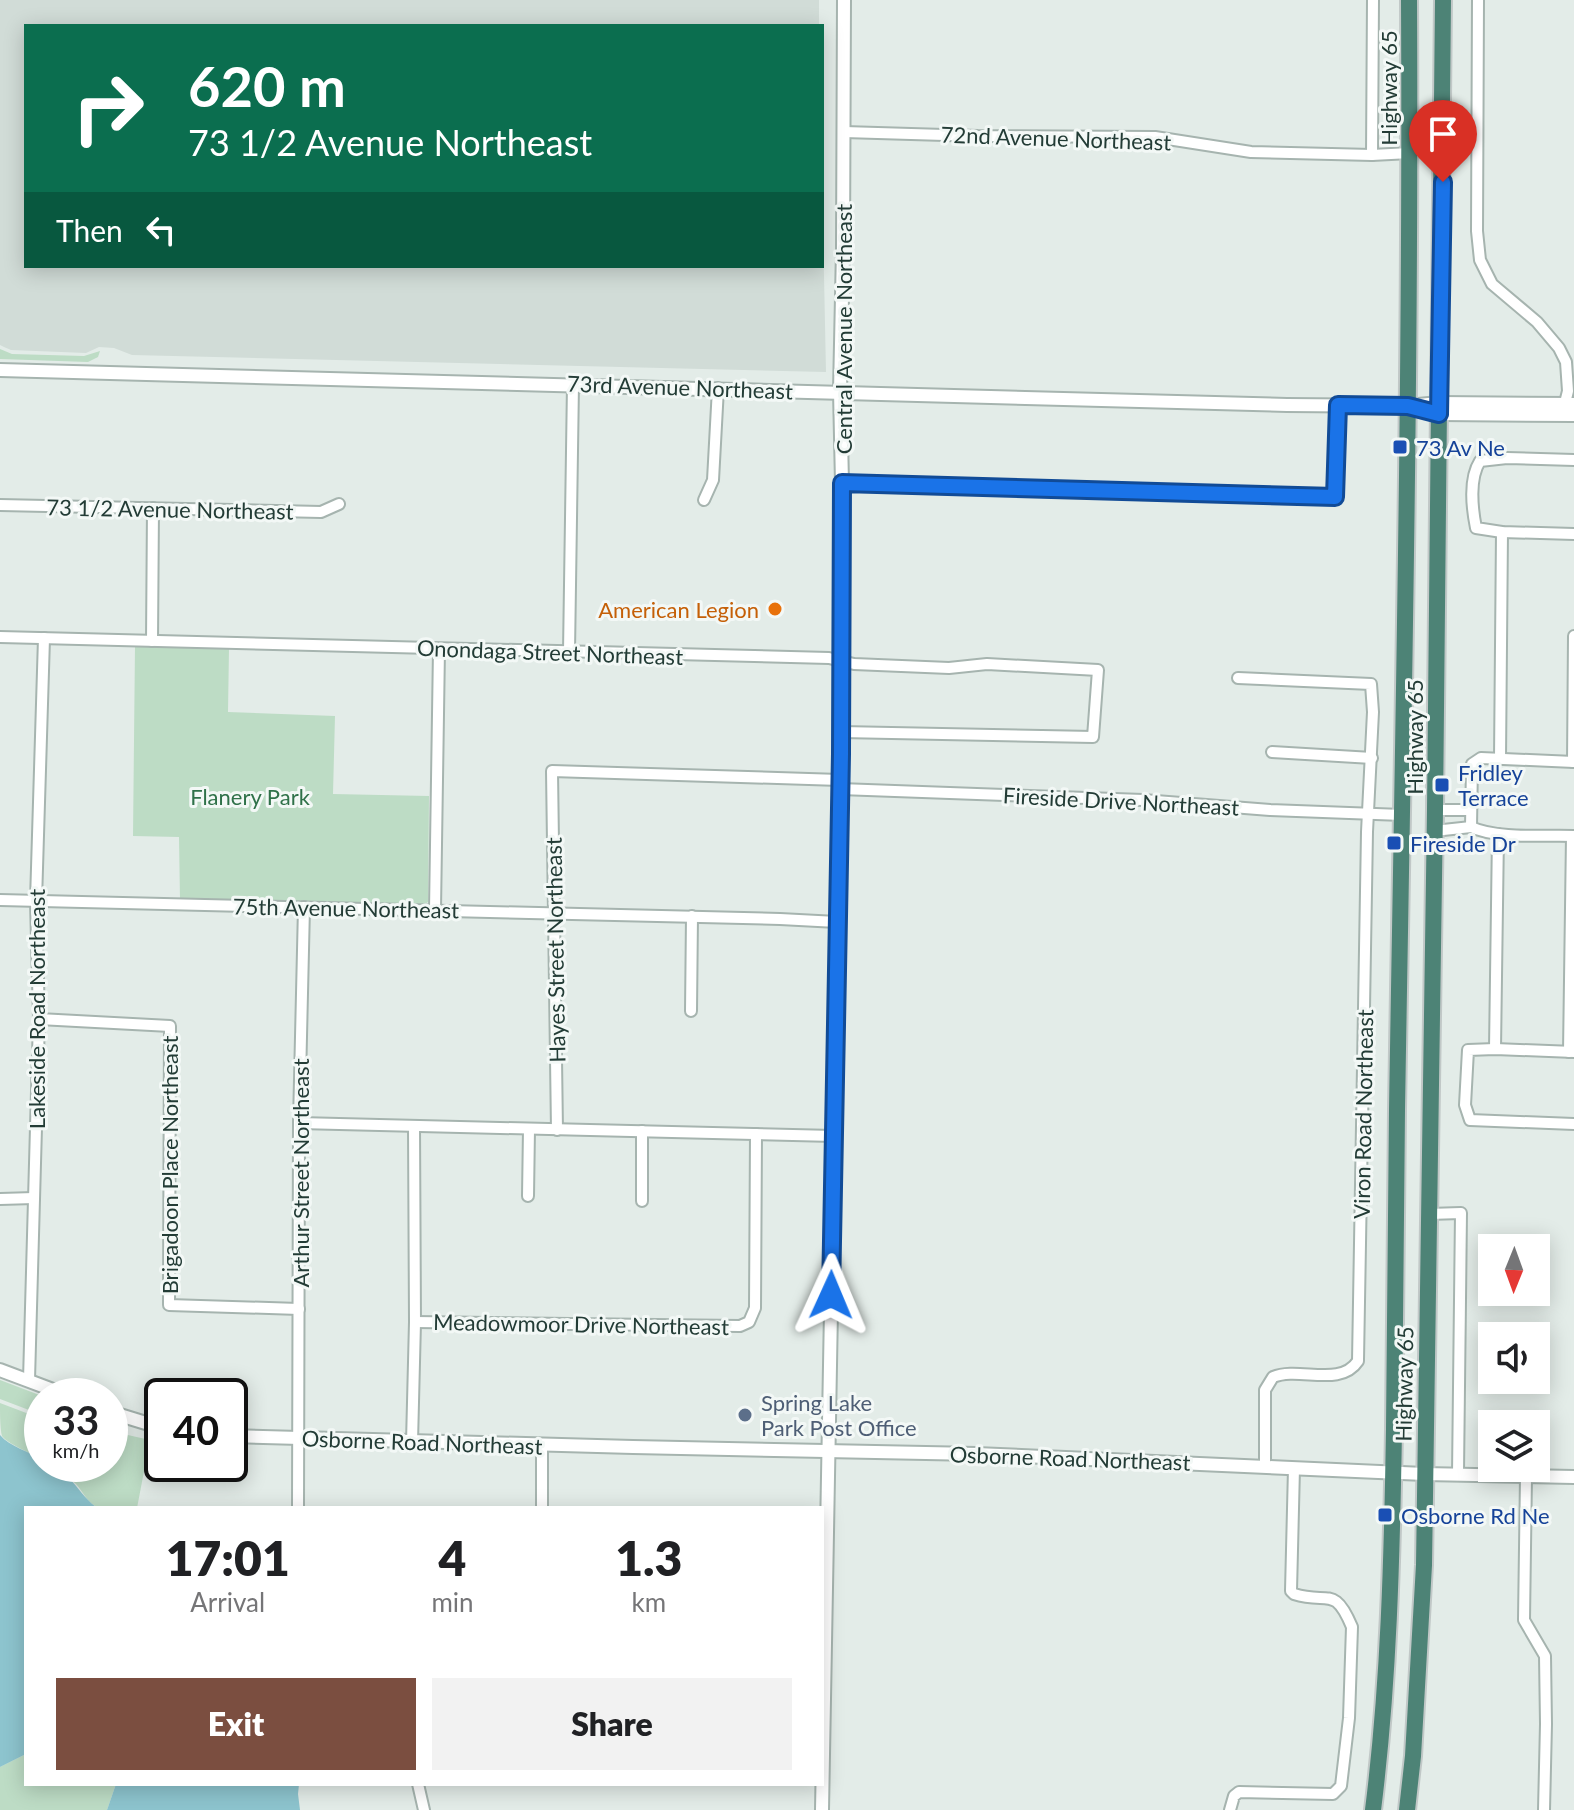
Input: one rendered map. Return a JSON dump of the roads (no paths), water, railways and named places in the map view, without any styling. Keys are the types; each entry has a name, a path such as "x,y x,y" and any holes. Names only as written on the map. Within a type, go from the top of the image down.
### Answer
{"highway":[{"name":"Highway 65","path":"1373,1810 1386,1679 1394,1472 1408,406 1409,0"},
{"name":"Highway 65","path":"1407,1810 1422,1594 1435,810 1443,0"}],"street":[{"name":"Central Avenue Northeast","path":"824,1625 841,732 844,0"},
{"path":"1372,155 1373,0"},
{"path":"1478,0 1477,231 1480,260 1492,284 1537,322 1559,348 1566,362 1570,409"},
{"name":"72nd Avenue Northeast","path":"844,132 1155,137 1251,152 1410,153"},
{"name":"73rd Avenue Northeast","path":"0,370 1439,409 1570,409"},
{"path":"569,652 573,384"},
{"path":"704,500 713,480 718,388"},
{"path":"842,483 1335,497 1338,405"},
{"path":"1574,460 1507,458 1480,461 1474,470 1473,514 1476,528 1502,532 1574,534"},
{"name":"73 1/2 Avenue Northeast","path":"0,505 321,512 339,504"},
{"path":"152,641 153,508"},
{"path":"1500,758 1502,532"},
{"path":"1471,827 1472,764 1481,758 1573,762 1574,636"},
{"name":"Onondaga Street Northeast","path":"0,637 829,658 854,664 949,668 987,664 1098,670 1093,737 841,732"},
{"name":"Lakeside Road Northeast","path":"29,1378 39,1019 36,901 44,638"},
{"path":"435,910 439,649"},
{"name":"Viron Road Northeast","path":"1238,678 1371,684 1373,712 1368,815 1358,1361 1346,1373 1285,1373 1273,1377 1265,1390 1265,1467"},
{"path":"1272,752 1372,758"},
{"name":"Fireside Drive Northeast","path":"552,771 1402,815"},
{"name":"Hayes Street Northeast","path":"552,771 557,1130"},
{"path":"1435,810 1471,810"},
{"path":"1434,831 1471,827 1498,834 1573,836 1571,1052 1468,1050 1465,1105 1470,1120 1574,1124"},
{"path":"1495,1049 1498,834"},
{"name":"75th Avenue Northeast","path":"0,900 837,922"},
{"name":"Arthur Street Northeast","path":"298,1506 299,1123 304,907"},
{"path":"691,1011 692,916"},
{"name":"Brigadoon Place Northeast","path":"39,1019 170,1026 169,1305 299,1309"},
{"path":"299,1123 834,1136"},
{"path":"412,1442 414,1126"},
{"path":"528,1196 529,1129"},
{"path":"642,1131 642,1201"},
{"name":"Meadowmoor Drive Northeast","path":"415,1322 740,1326 749,1322 755,1308 756,1134"},
{"path":"0,1199 34,1198"},
{"path":"1429,1214 1461,1213 1458,1474"},
{"path":"0,1370 24,1378"},
{"name":"Osborne Road Northeast","path":"248,1437 976,1454 1478,1475"},
{"path":"542,1445 542,1506"},
{"path":"1230,1810 1234,1796 1239,1792 1333,1794 1341,1786 1352,1668 1352,1627 1337,1601 1301,1597 1291,1591 1294,1468"},
{"name":"Osborne Road Northeast","path":"1550,1476 1574,1477"},
{"path":"1526,1482 1524,1620 1545,1656 1544,1810"},
{"path":"418,1786 424,1810"},
{"name":"Central Avenue Northeast","path":"822,1786 822,1810"}],"water":[{"path":"0,1435 24,1451 24,1482 72,1482 95,1506 24,1506 24,1755 0,1767"},
{"path":"115,1786 299,1786 300,1810 107,1810"}],"place":[{"name":"73 Av Ne","path":"1400,447"},
{"name":"American Legion","path":"775,609"},
{"name":"Fridley Terrace","path":"1442,785"},
{"name":"Fireside Dr","path":"1394,843"},
{"name":"Spring Lake Park Post Office","path":"745,1415"},
{"name":"Osborne Rd Ne","path":"1385,1515"}],"park label":[{"name":"Flanery Park","path":"250,796"}]}
